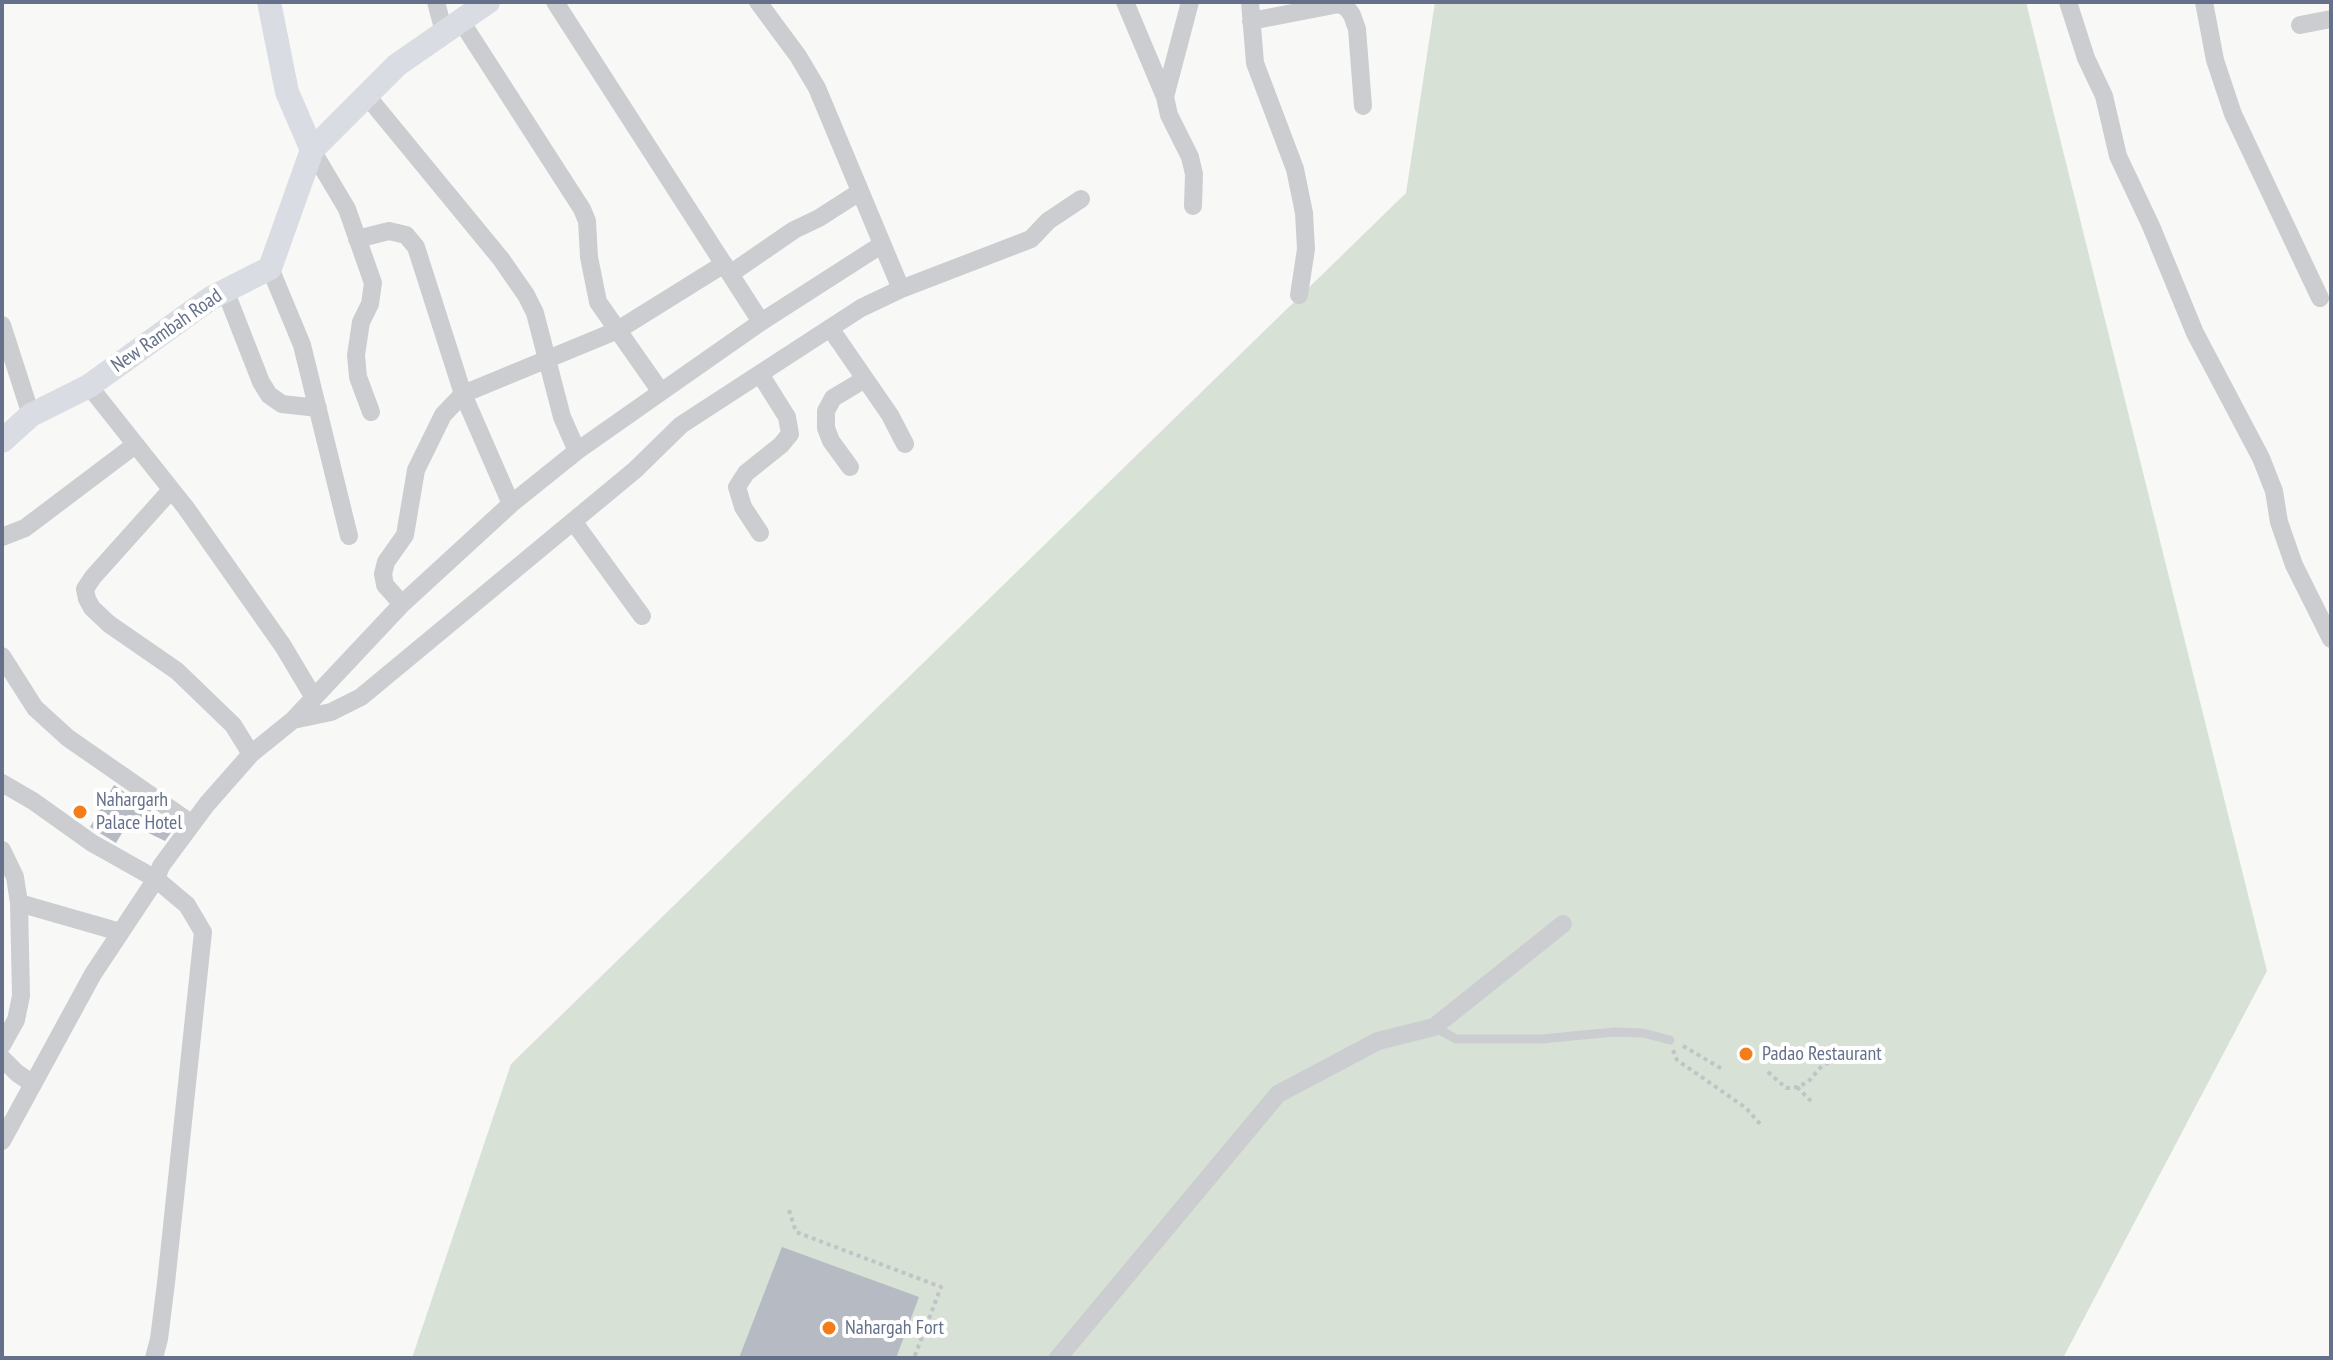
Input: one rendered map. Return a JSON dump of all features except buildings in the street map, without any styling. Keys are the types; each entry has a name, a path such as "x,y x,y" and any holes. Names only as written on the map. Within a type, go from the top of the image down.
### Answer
{"street":[{"path":"269,2 287,92 312,150 347,209 373,283 370,304 361,322 356,355 358,377 371,412"},
{"path":"436,2 582,209 587,221 589,257 598,302 661,392"},
{"path":"349,536 302,345 270,268 312,150 397,65 488,2"},
{"path":"555,2 761,322"},
{"path":"758,2 798,56 817,88 858,193 901,289"},
{"path":"1125,2 1165,97 1169,115 1190,157 1194,174 1193,206"},
{"path":"1165,97 1190,2"},
{"path":"2068,2 2086,58 2104,96 2118,156 2195,333 2261,458 2274,491 2279,522 2294,565 2331,639"},
{"path":"2204,2 2215,60 2233,114 2320,298"},
{"path":"1299,295 1306,249 1304,213 1295,169 1255,63 1251,12 1339,4 1347,8 1357,29 1363,106"},
{"path":"2300,25 2331,19"},
{"path":"367,96 518,283 535,313 562,417 577,451"},
{"path":"402,604 385,585 383,574 386,562 405,535 416,470 443,415 463,394 618,330 858,193"},
{"path":"293,720 331,712 361,697 635,470 681,425 861,308 901,289 1031,239 1048,221 1081,199"},
{"path":"357,239 389,231 406,235 416,247 463,394 511,504"},
{"path":"2,1141 93,974 156,879 161,866 251,754 293,720 402,604 511,504 577,451 761,322 881,245"},
{"name":"New Rambah Road","path":"2,441 31,415 89,386 211,298 270,268"},
{"path":"225,290 269,395 282,404 318,408"},
{"path":"2,325 31,415"},
{"path":"830,328 890,415 905,444"},
{"path":"760,374 787,417 790,434 746,473 737,487 743,507 760,533"},
{"path":"850,467 831,441 826,428 826,411 833,398 865,379"},
{"path":"89,386 171,490 283,646 314,698"},
{"path":"2,537 25,528 135,445"},
{"path":"171,490 93,577 85,589 87,599 109,624 177,671 233,725 251,754"},
{"path":"573,521 642,616"},
{"path":"2,656 35,708 68,738 192,824"},
{"path":"2,783 92,843 156,879 187,905 203,932 166,1283 154,1358"},
{"path":"2,850 15,877 19,903 21,996 16,1020 2,1045"},
{"path":"19,903 120,932"},
{"path":"1058,1358 1278,1094 1378,1041 1434,1027 1563,924"},
{"path":"2,1058 33,1084"}],"lane":[{"path":"1434,1027 1456,1039 1542,1039 1614,1032 1643,1033 1670,1040"}],"path":[{"path":"1670,1040 1724,1070"},
{"path":"1670,1040 1677,1060 1746,1108 1760,1124"},
{"path":"1768,1072 1786,1088 1797,1087 1808,1082 1822,1066 1843,1055"},
{"path":"1797,1087 1811,1101"},
{"path":"789,1210 796,1232 941,1287 914,1358"}],"shaded area":[{"path":"1435,2 2026,2 2267,971 2063,1358 412,1358 511,1064 1406,193"}],"place":[{"name":"Nahargarh Palace Hotel","path":"80,812"},
{"name":"Padao Restaurant","path":"1746,1054"},
{"name":"Nahargah Fort","path":"829,1328"}]}
